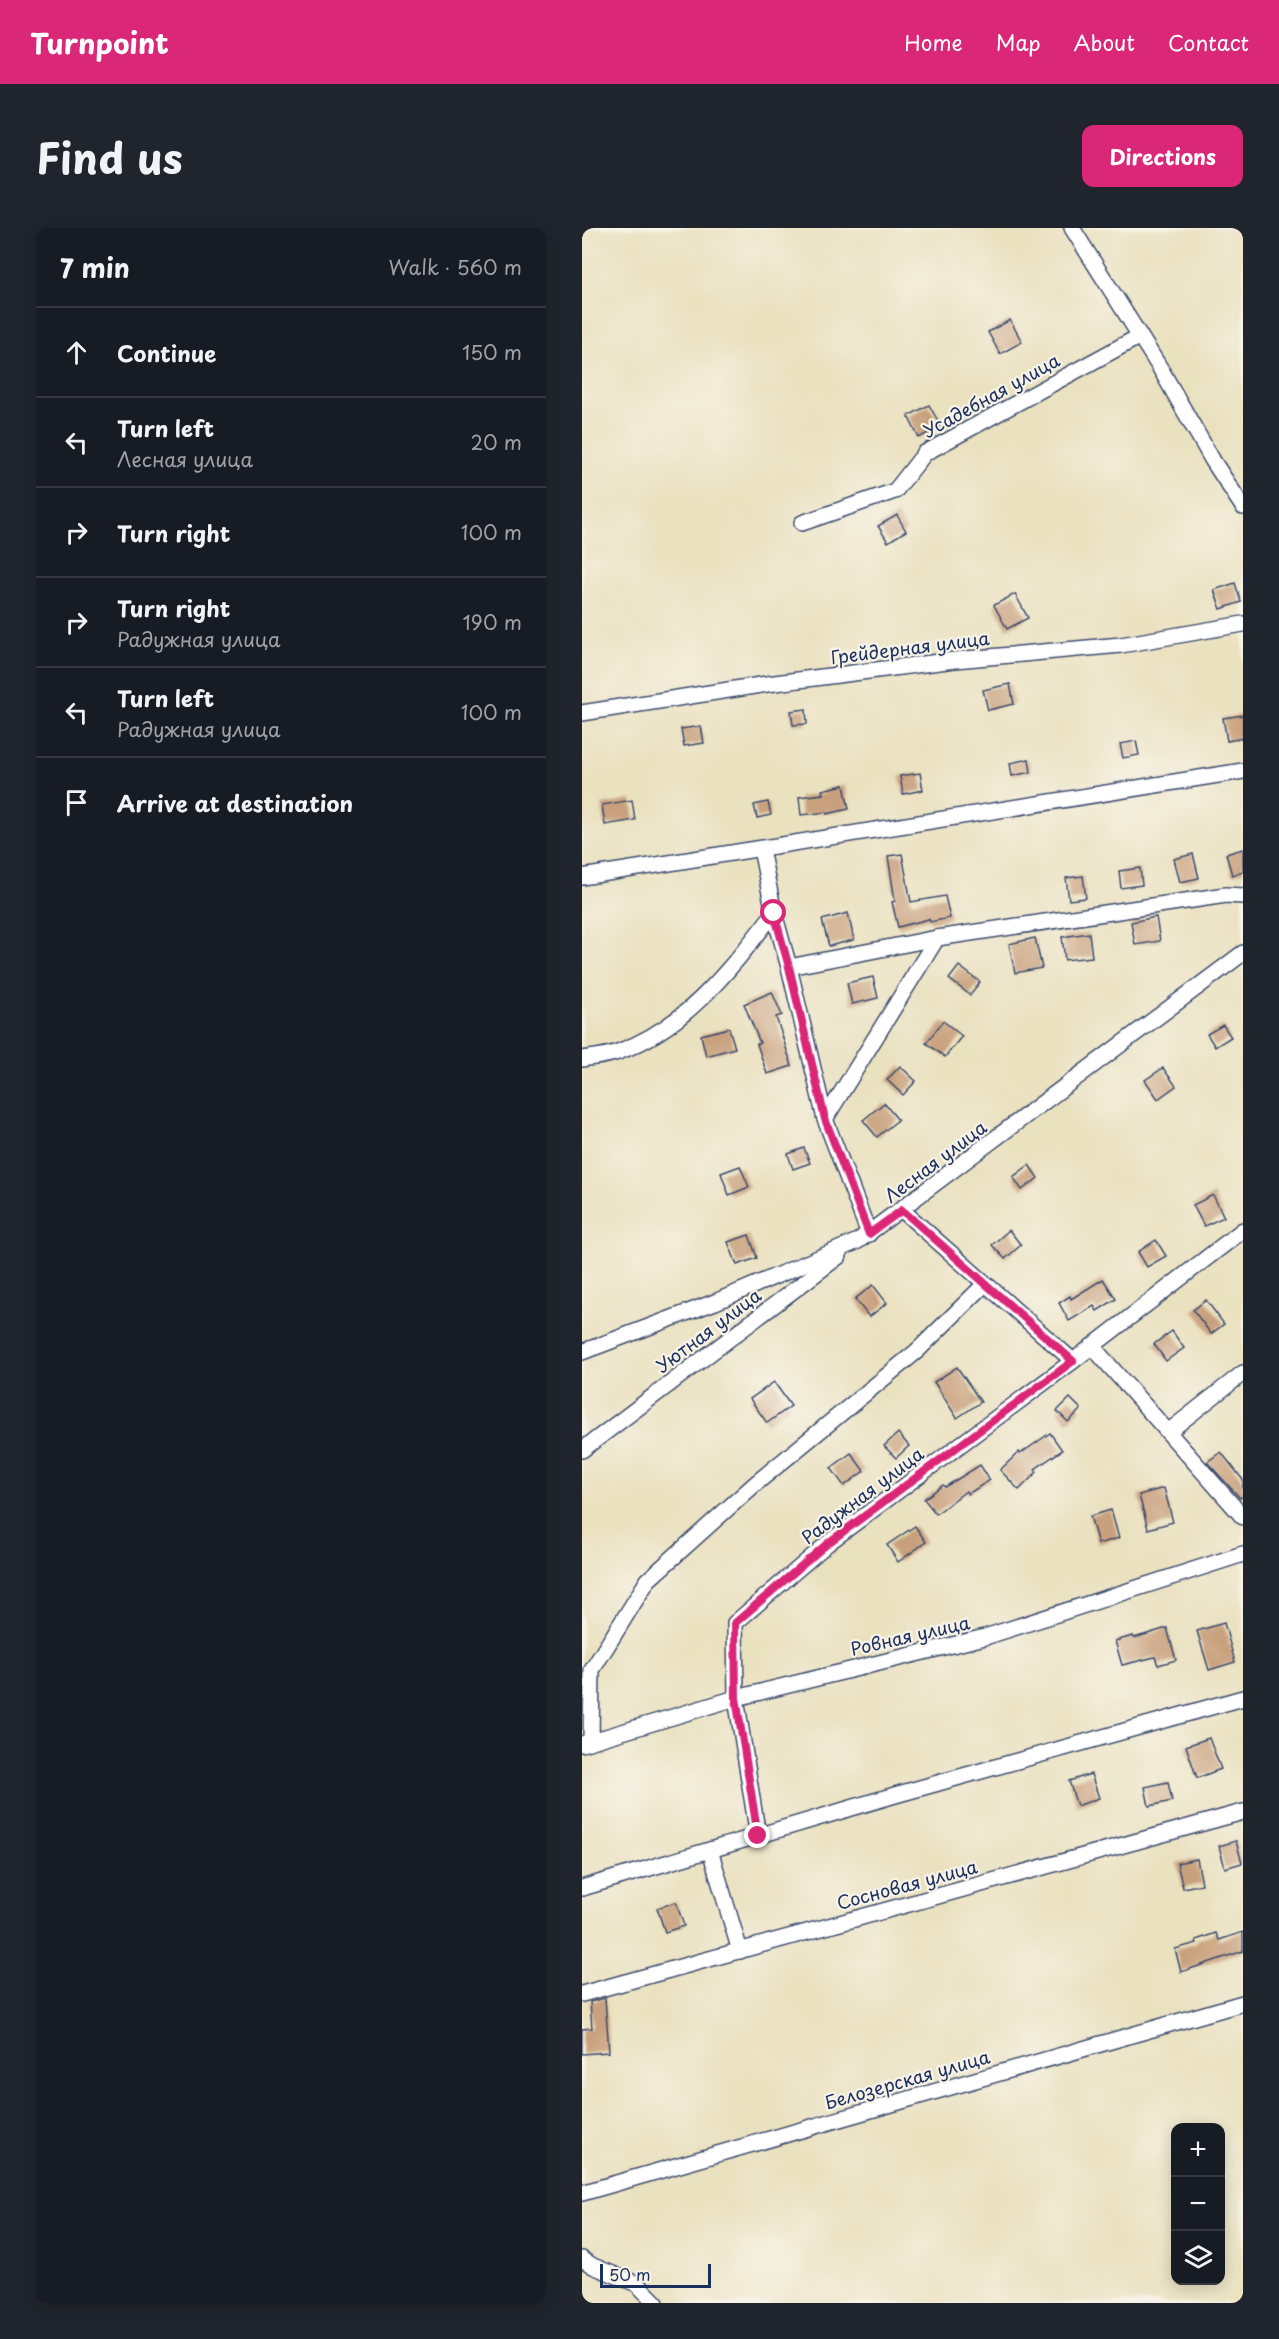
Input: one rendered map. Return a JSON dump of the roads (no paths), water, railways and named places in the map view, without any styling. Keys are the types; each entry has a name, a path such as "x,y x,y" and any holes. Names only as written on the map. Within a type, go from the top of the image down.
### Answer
{"street":[{"path":"1072,228 1243,507"},
{"name":"Усадебная улица","path":"802,523 895,491 925,453 1140,336"},
{"name":"Грейдерная улица","path":"582,713 767,684 955,660 1121,645 1243,624"},
{"path":"582,877 1243,771"},
{"path":"761,849 774,913 825,1119 864,1238"},
{"path":"789,967 937,938 1226,895 1243,896"},
{"path":"582,1059 618,1052 674,1023 721,980 774,913"},
{"path":"825,1119 937,938"},
{"name":"Лесная улица","path":"582,1352 715,1302 864,1238 1243,953"},
{"path":"902,1210 1073,1361 1243,1230"},
{"name":"Уютная улица","path":"582,1450 864,1238"},
{"path":"586,1742 592,1670 648,1580 755,1484 917,1351 985,1284"},
{"path":"1092,1346 1243,1517"},
{"name":"Радужная улица","path":"758,1836 736,1698 735,1623 828,1543 1073,1361"},
{"path":"1168,1432 1243,1373"},
{"name":"Ровная улица","path":"586,1742 736,1698 985,1637 1242,1559"},
{"path":"582,1888 895,1795 1243,1698"},
{"name":"Сосновая улица","path":"582,1994 1243,1812"},
{"path":"710,1850 740,1951"},
{"name":"Белозерская улица","path":"582,2193 1243,2003"},
{"path":"582,2259 593,2266 637,2284 656,2303"}]}
